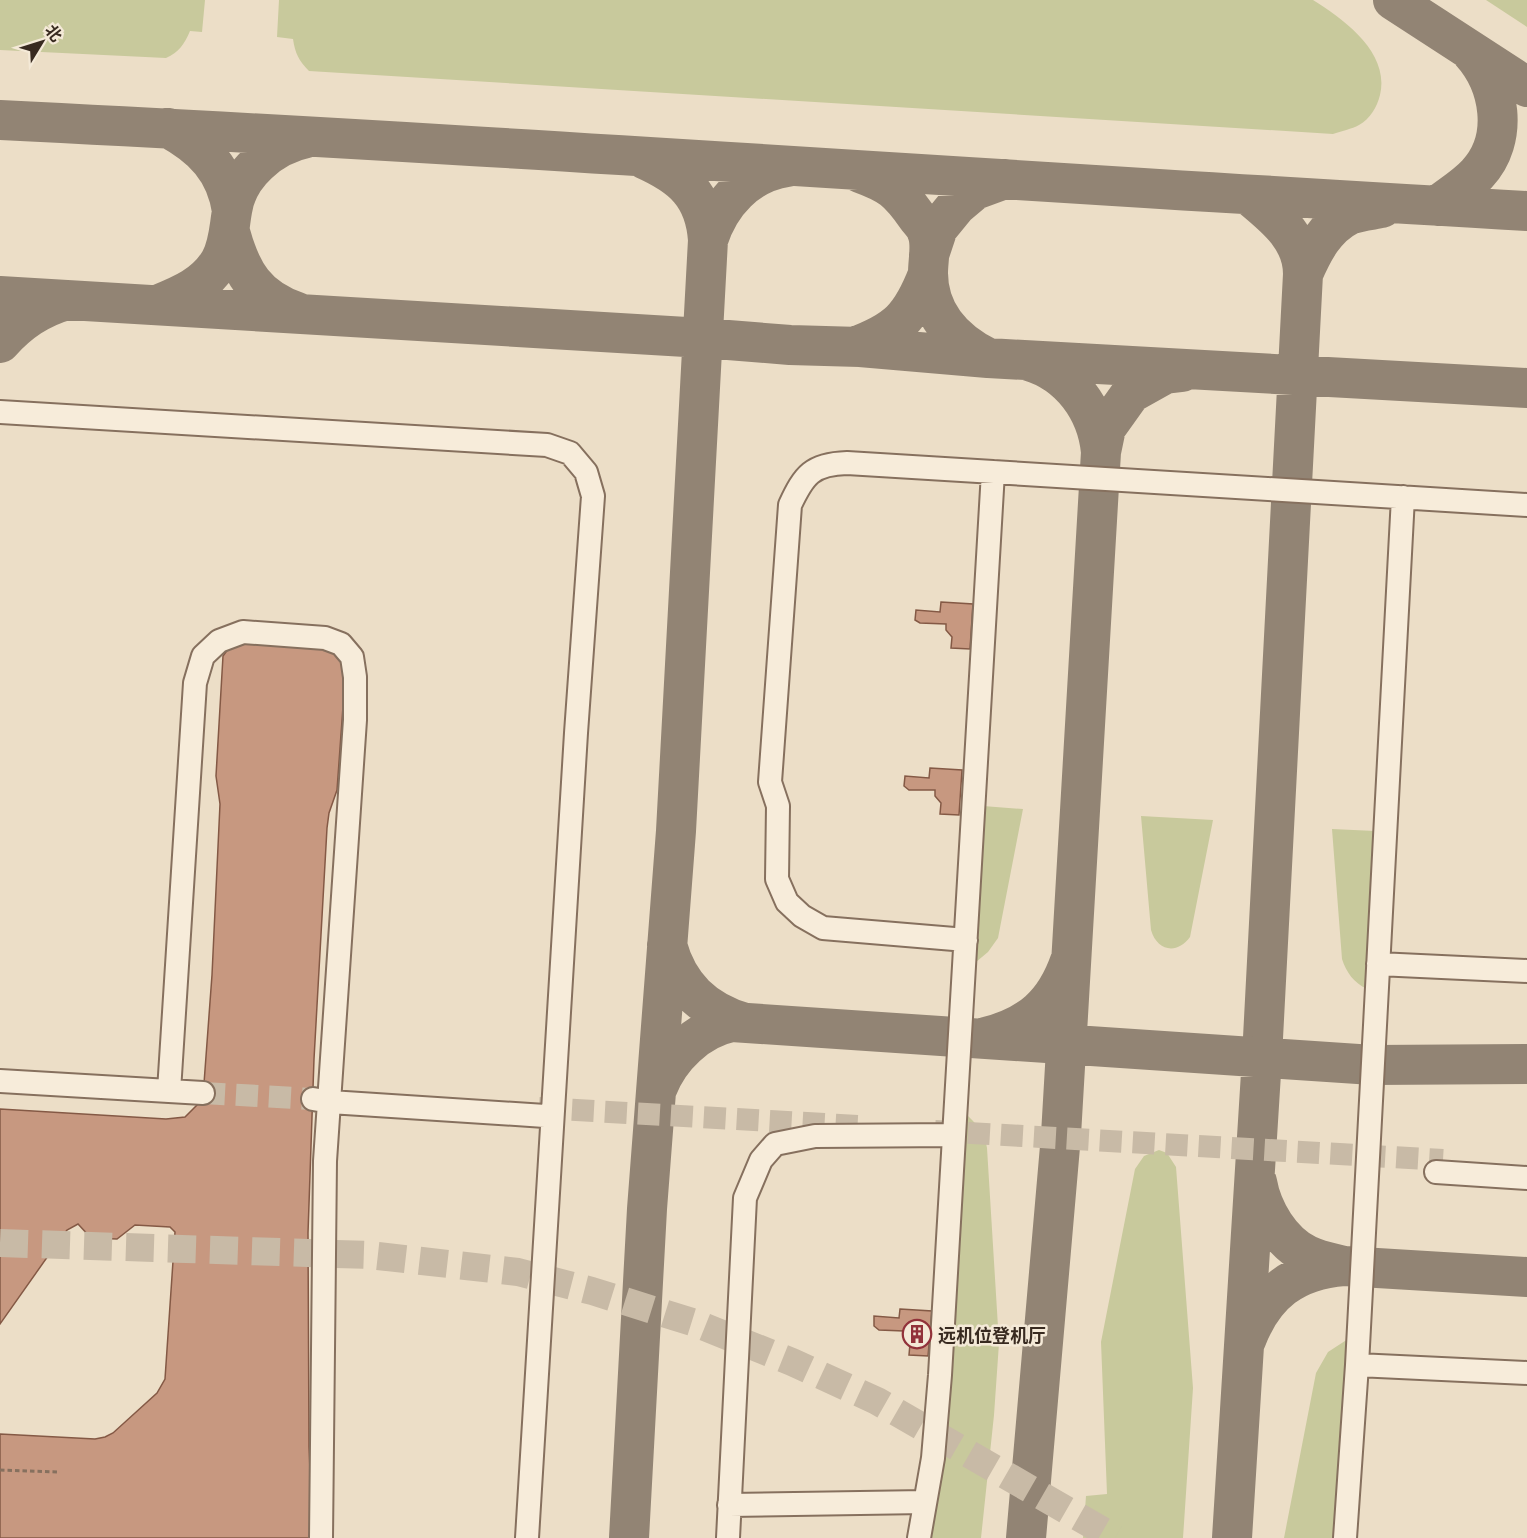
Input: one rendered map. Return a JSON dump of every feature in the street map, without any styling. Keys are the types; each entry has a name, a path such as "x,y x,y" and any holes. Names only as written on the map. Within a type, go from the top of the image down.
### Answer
{"lane":[{"path":"0,412 547,445 570,453 586,472 593,496 573,781 527,1538"},
{"path":"966,940 823,928 802,916 786,902 777,879 778,806 770,782 790,505 798,489 811,472 828,463 847,463 1527,505"},
{"path":"919,1538 933,1458 940,1375 993,472"},
{"path":"1345,1538 1357,1365 1403,497"},
{"path":"169,1091 195,683 203,656 219,641 243,632 325,638 341,644 352,657 355,677 355,720 324,1099 326,1161 321,1538"},
{"path":"1378,964 1527,971"},
{"path":"0,1081 203,1093"},
{"path":"324,1099 542,1112"},
{"path":"728,1538 745,1198 761,1160 775,1144 815,1136 954,1135"},
{"path":"1527,1166 1439,1166 1527,1178"},
{"path":"1357,1365 1527,1372"},
{"path":"729,1505 925,1502"}],"path":[{"path":"0,1470 60,1472"}],"green space":[{"path":"0,0 205,0 202,32 190,31 181,48 166,58 0,50"},
{"path":"279,0 1313,0 1351,28 1372,52 1381,80 1380,95 1370,116 1363,122 1333,134 309,71 298,57 293,39 277,37"},
{"path":"1486,0 1527,0 1527,27"},
{"path":"983,806 1023,809 998,938 988,952 976,962"},
{"path":"1141,816 1213,820 1190,937 1185,943 1174,948 1163,946 1151,930"},
{"path":"1332,829 1375,831 1367,989 1351,977 1342,959"},
{"path":"965,1113 982,1133 987,1148 999,1343 994,1415 981,1538 929,1538 938,1502 946,1429"},
{"path":"1159,1150 1167,1153 1176,1167 1193,1388 1183,1538 1083,1538 1086,1496 1107,1494 1101,1342 1135,1169 1144,1156"},
{"path":"1348,1339 1335,1538 1284,1538 1316,1373 1328,1352"}],"building":[{"path":"941,602 973,604 970,649 951,648 952,637 946,630 946,624 920,623 915,620 916,610 940,612"},
{"path":"246,643 324,648 333,650 346,665 337,790 329,813 327,828 314,1059 308,1233 309,1447 313,1538 0,1538 0,1434 95,1439 105,1437 113,1433 157,1393 165,1379 175,1232 170,1227 135,1225 117,1239 91,1238 78,1224 67,1230 0,1324 0,1109 166,1119 185,1117 203,1097 212,975 220,804 216,776 223,656 231,645"},
{"path":"930,768 962,770 959,815 940,814 941,803 935,796 935,790 909,790 904,786 905,776 929,778"},
{"name":"远机位登机厅","path":"900,1309 932,1311 928,1356 909,1355 910,1344 904,1331 879,1330 874,1326 874,1316 899,1318"}],"taxiway":[{"path":"1393,0 1527,87"},
{"path":"1437,206 1477,174 1494,145 1497,128 1494,95 1481,65 1471,52"},
{"path":"0,120 1527,211"},
{"path":"168,128 192,143 211,161 224,183 232,211"},
{"path":"157,305 201,283 220,261 225,249 235,198 249,173 269,154 307,138"},
{"path":"629,1538 647,1209 676,831 708,240 702,211 689,189 670,172 644,159"},
{"path":"708,240 720,214 737,192 759,176 787,167"},
{"path":"860,173 893,189 924,226 929,242 929,287 938,313 954,334 988,358"},
{"path":"929,255 938,228 956,206 975,190 1005,179"},
{"path":"1232,1538 1262,1057 1303,274 1302,261 1293,239 1278,220 1250,196"},
{"path":"1303,274 1316,248 1333,226 1349,215 1382,208"},
{"path":"230,232 239,260 252,282 271,299 297,312"},
{"path":"854,347 881,335 901,321 915,302 928,274"},
{"path":"0,296 790,345 860,347 988,358 1527,388"},
{"path":"0,343 30,317 47,307 67,300"},
{"path":"1026,1538 1061,1135 1101,452 1094,422 1079,395 1057,374 1029,361"},
{"path":"1101,452 1106,428 1131,393 1165,374 1182,372"},
{"path":"667,945 678,973 695,995 717,1012 745,1023"},
{"path":"986,1037 1016,1027 1039,1011 1057,989 1070,961"},
{"path":"657,1089 669,1066 686,1046 708,1031 732,1022 1373,1065 1527,1064"},
{"path":"1257,1182 1268,1214 1289,1242 1312,1257 1344,1266"},
{"path":"1246,1340 1262,1309 1283,1287 1296,1279 1326,1268 1344,1266 1527,1277"}],"tunnel":[{"path":"203,1093 313,1099"},
{"path":"539,1108 860,1126"},
{"path":"935,1131 1443,1160"},
{"path":"0,1243 369,1255 518,1272 592,1291 695,1323 792,1362 877,1401 1115,1538"}],"place":[{"name":"远机位登机厅","path":"917,1334"}]}
